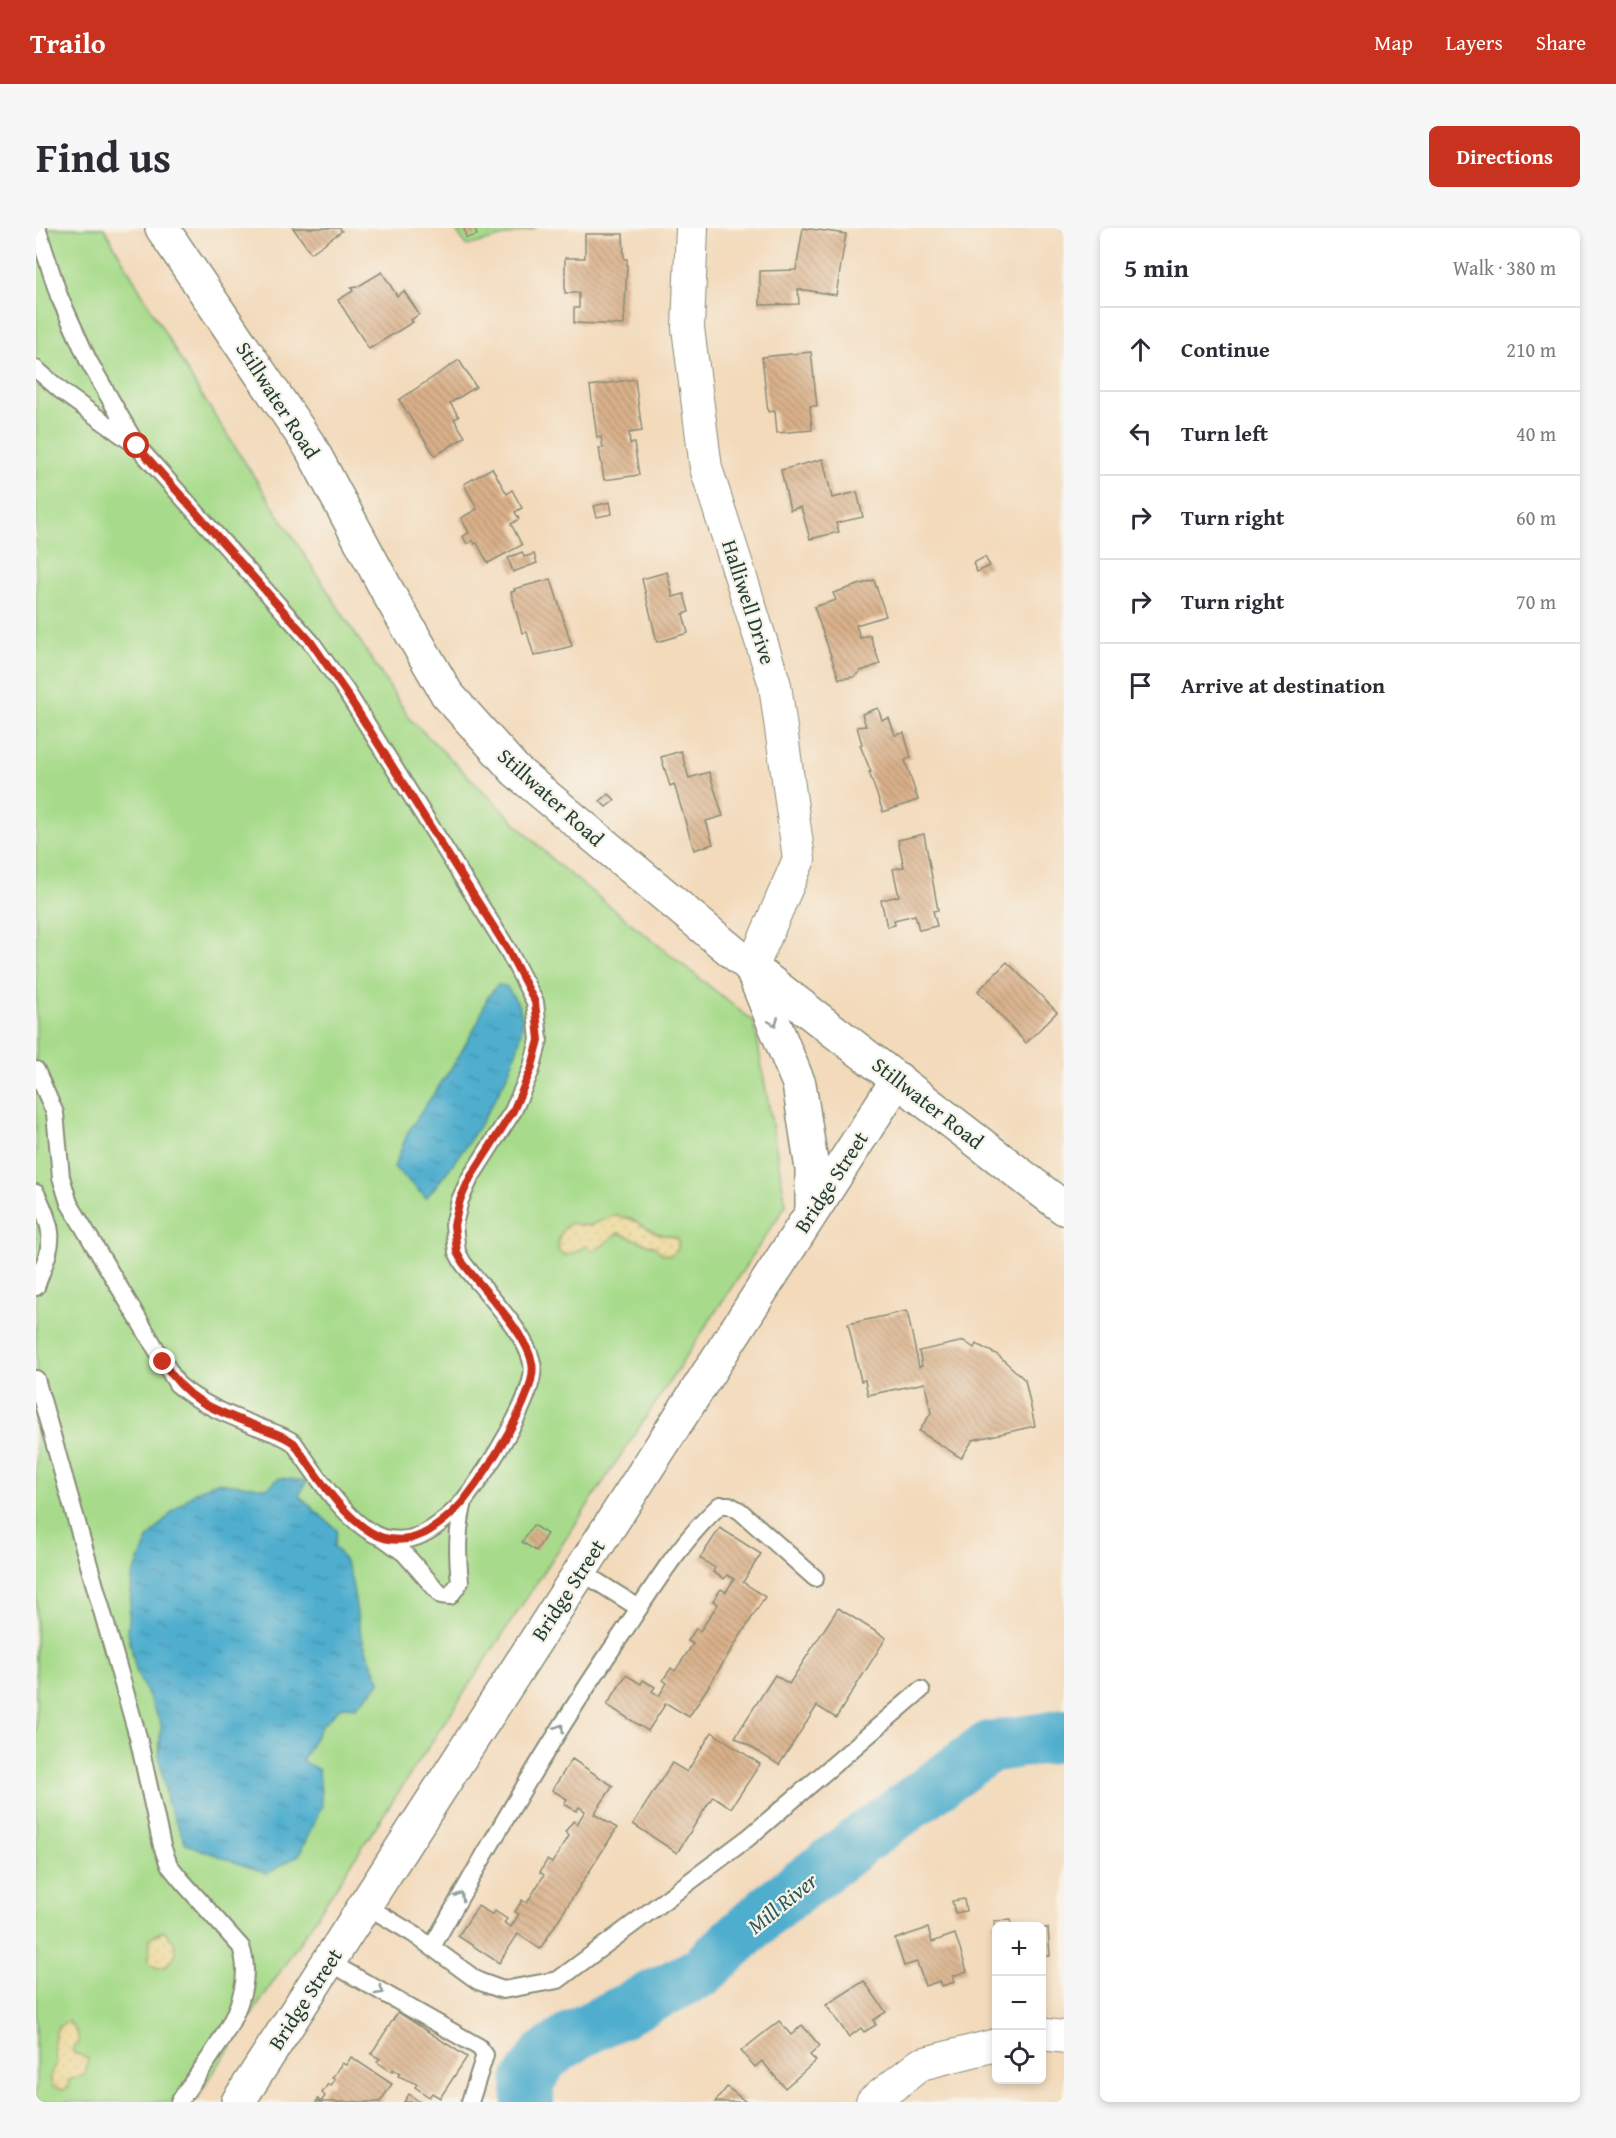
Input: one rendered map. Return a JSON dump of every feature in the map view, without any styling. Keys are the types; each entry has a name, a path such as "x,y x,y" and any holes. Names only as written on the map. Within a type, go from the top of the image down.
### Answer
{"main road":[{"name":"Stillwater Road","path":"162,228 311,448 390,596 447,694 516,771 752,968 1064,1208"},
{"path":"752,968 799,1084 812,1169 812,1211"},
{"name":"Bridge Street","path":"238,2102 898,1079"}],"street":[{"name":"Halliwell Drive","path":"692,228 688,328 706,468 775,685 799,859 752,968"},
{"path":"1046,2035 1064,2037"},
{"path":"872,2102 921,2064 992,2046"}],"lane":[{"path":"36,1070 55,1113 61,1177 69,1203 177,1384 191,1396 216,1409 283,1435 294,1443 350,1515 365,1528 404,1553 441,1595 450,1596 460,1582 457,1551 458,1525 464,1501 515,1419 529,1388 533,1365 526,1346 515,1329 463,1263 457,1252 454,1225 460,1200 470,1178 513,1111 531,1070 539,1040 535,1002 508,950 345,691 311,642 137,446 87,360 59,296 37,228"},
{"path":"36,369 65,394 137,446"},
{"path":"36,1193 47,1214 53,1238 36,1287"},
{"path":"36,1379 138,1737 162,1846 169,1865 241,1947 246,1961 245,1984 224,2033 179,2102"},
{"path":"383,1538 406,1540 425,1533 464,1501"},
{"path":"432,1947 576,1700 672,1560 720,1505 729,1505 740,1511 815,1578"},
{"path":"580,1571 639,1608"},
{"path":"365,1905 432,1947 478,1981 503,1990 558,1980 748,1838 921,1690"},
{"path":"329,1962 479,2047 485,2055 470,2102"}],"green space":[{"path":"36,228 104,228 197,388 410,719 556,863 754,1022 786,1205 194,2102 36,2102"},
{"path":"454,228 536,228 467,246"}],"sand":[{"path":"613,1216 630,1219 657,1233 675,1237 678,1239 678,1249 671,1255 662,1254 655,1247 619,1233 597,1249 592,1250 586,1246 566,1256 558,1250 560,1235 570,1223 589,1226"},
{"path":"164,1930 175,1944 176,1954 165,1967 158,1968 149,1963 150,1938"},
{"path":"68,2021 79,2039 73,2052 88,2059 85,2075 68,2080 69,2086 63,2090 53,2087 51,2078 57,2063 54,2039 58,2028"}],"water":[{"path":"497,985 506,986 520,1009 522,1018 520,1039 512,1063 487,1113 455,1161 426,1198 394,1167 409,1130 456,1061 478,1022 487,998"},
{"path":"279,1478 307,1481 299,1496 337,1530 334,1547 341,1555 350,1575 362,1637 381,1682 356,1707 342,1706 322,1725 302,1761 319,1770 322,1806 299,1855 267,1874 186,1844 168,1805 159,1755 161,1724 136,1671 128,1633 132,1578 148,1539 173,1511 195,1492 217,1482 267,1488"}],"building":[{"path":"293,228 339,228 342,231 311,253"},
{"path":"464,228 475,228 477,235 466,238"},
{"path":"803,228 846,234 836,295 798,289 799,304 760,305 760,271 796,270"},
{"path":"585,234 623,234 624,259 627,259 624,325 574,323 574,308 579,308 579,293 565,293 565,258 585,258"},
{"path":"382,272 397,296 404,291 419,314 411,320 413,322 369,349 338,300 353,291 351,288 357,287"},
{"path":"811,352 817,406 810,406 812,430 777,433 775,411 768,412 762,357"},
{"path":"459,360 476,387 450,403 459,417 454,419 465,437 435,456 399,400"},
{"path":"635,379 642,431 629,433 630,444 634,443 639,475 604,480 599,448 603,448 601,437 597,438 590,386"},
{"path":"823,459 832,498 857,492 863,517 836,523 839,532 810,539 801,507 790,510 781,470"},
{"path":"492,468 507,494 512,490 522,508 515,512 519,519 511,524 522,545 488,563 477,543 475,544 473,540 467,544 463,536 469,533 461,518 477,509 464,484"},
{"path":"610,502 612,514 597,517 594,506"},
{"path":"522,552 524,557 534,554 537,563 513,572 508,558"},
{"path":"985,557 990,566 977,572 973,563"},
{"path":"667,572 673,597 684,594 689,612 683,614 688,633 657,642 642,579"},
{"path":"551,579 572,646 534,656 527,632 522,633 511,592 515,591 514,589"},
{"path":"874,580 886,616 856,625 860,638 870,635 880,664 861,671 854,677 839,679 814,607 836,600 833,593"},
{"path":"878,708 882,720 889,718 895,735 904,733 911,758 905,760 918,800 883,812 860,745 862,744 857,727 866,726 862,714"},
{"path":"681,751 689,778 709,772 723,816 706,821 713,844 694,850 674,784 670,786 661,757"},
{"path":"609,794 615,800 606,807 600,801"},
{"path":"924,834 938,910 933,911 937,926 919,930 915,915 894,920 895,925 887,927 881,900 899,896 893,869 904,867 898,840"},
{"path":"1007,962 1057,1012 1026,1043 978,991"},
{"path":"907,1311 919,1367 922,1366 919,1351 964,1341 974,1348 976,1344 998,1355 1025,1380 1035,1426 973,1440 961,1458 919,1431 931,1413 925,1383 868,1395 865,1380 861,1381 848,1324"},
{"path":"533,1525 547,1534 536,1551 522,1542"},
{"path":"720,1528 761,1554 743,1582 765,1597 689,1717 666,1703 648,1731 607,1705 626,1675 641,1684 643,1680 655,1687 652,1691 659,1696 667,1683 663,1680 671,1668 675,1671 693,1644 688,1641 696,1628 700,1631 718,1604 713,1601 721,1589 726,1592 734,1579 727,1575 724,1579 713,1572 715,1568 700,1558"},
{"path":"838,1608 886,1638 836,1718 817,1706 779,1765 735,1737 775,1675 789,1684"},
{"path":"712,1732 760,1764 731,1808 713,1796 677,1853 633,1824 672,1763 687,1772"},
{"path":"572,1759 613,1786 594,1814 617,1828 540,1949 518,1934 499,1963 458,1936 478,1906 493,1915 495,1911 507,1919 504,1923 511,1927 519,1914 515,1912 522,1900 527,1903 544,1875 540,1872 547,1860 552,1863 569,1836 565,1832 573,1821 577,1824 585,1811 579,1807 576,1811 564,1804 567,1799 552,1790"},
{"path":"964,1899 966,1911 955,1913 952,1901"},
{"path":"1011,1920 1011,1922 994,1922"},
{"path":"928,1928 932,1942 955,1934 967,1971 953,1976 955,1982 942,1986 940,1981 925,1986 917,1962 904,1966 895,1939"},
{"path":"1046,1928 1048,1928 1050,1956 1046,1956"},
{"path":"864,1981 886,2012 873,2020 876,2025 864,2032 861,2028 849,2037 826,2005"},
{"path":"398,2012 467,2057 440,2098 432,2093 429,2097 415,2087 417,2084 398,2076 400,2073 393,2069 392,2072 377,2062 380,2059 371,2054"},
{"path":"779,2021 791,2035 802,2025 820,2046 810,2055 816,2061 785,2088 762,2061 755,2067 741,2051"},
{"path":"351,2057 392,2084 380,2102 321,2102 325,2096 322,2093 328,2084 331,2086 335,2079 332,2078 342,2063 346,2065"},
{"path":"727,2087 746,2102 715,2102"},
{"path":"409,2094 420,2102 404,2102"}],"waterway":[{"name":"Mill River","path":"528,2102 528,2082 544,2057 577,2034 701,1972 768,1910 989,1747 1064,1735"}],"route":[{"path":"137,446 169,479 311,642 345,691 508,950 535,1002 539,1040 531,1070 513,1111 470,1178 460,1200 454,1225 457,1252 463,1263 509,1321 526,1346 533,1365 529,1388 519,1412 464,1501 425,1533 406,1540 383,1538 365,1528 350,1515 327,1489 294,1443 283,1435 216,1409 191,1396 177,1384 163,1362"}]}
